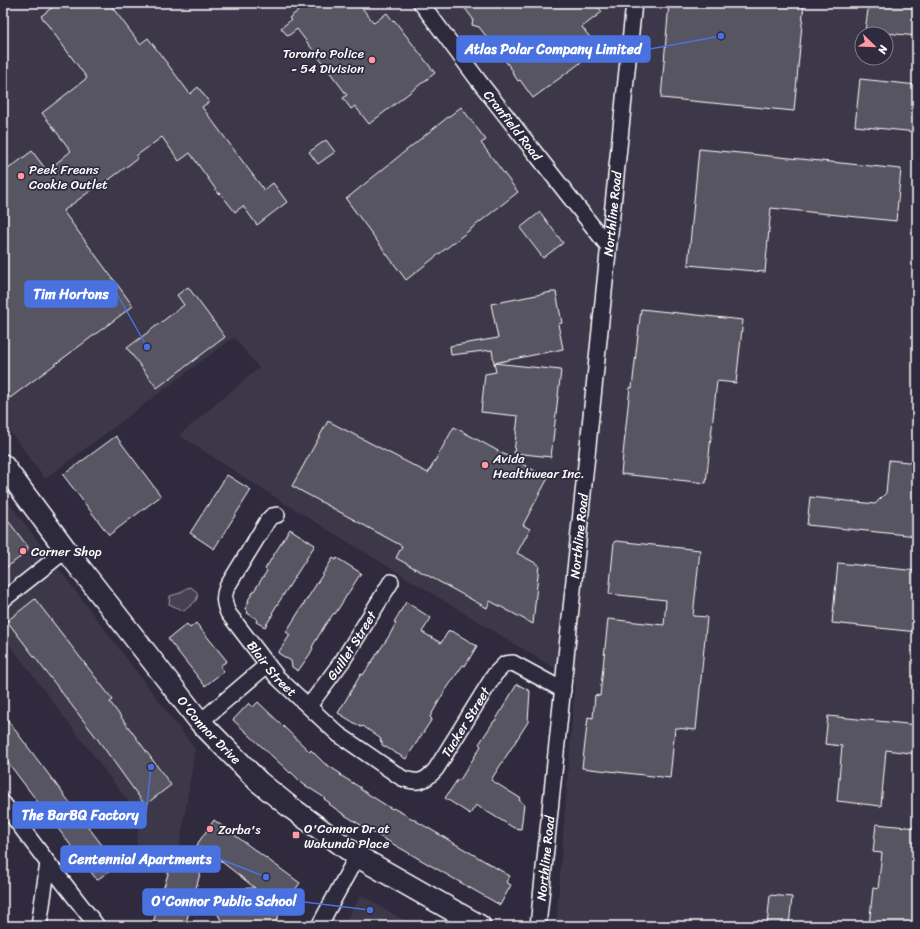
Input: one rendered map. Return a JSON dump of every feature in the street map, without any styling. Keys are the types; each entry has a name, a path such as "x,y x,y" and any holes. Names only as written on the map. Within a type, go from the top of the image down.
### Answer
{"main road":[{"name":"O'Connor Drive","path":"3,465 66,550 200,722 259,782 290,807 357,856 480,926"}],"street":[{"name":"Cranfield Road","path":"421,3 478,80 608,246"},
{"name":"Northline Road","path":"538,926 634,3"},
{"name":"Blair Street","path":"277,515 272,516 268,520 227,587 224,594 224,601 228,612 277,677 310,706 338,734 402,778 418,782"},
{"path":"3,600 66,550"},
{"name":"Guillet Street","path":"310,706 343,660 391,582"},
{"name":"Tucker Street","path":"418,782 425,780 436,770 495,674 505,664 513,662 563,690"},
{"path":"200,722 267,665"},
{"path":"3,803 97,926"},
{"path":"319,926 357,856"},
{"path":"39,926 48,863"}],"shaded area":[{"path":"3,3 917,3 917,926 556,926 575,681 286,504 179,435 259,368 234,337 45,479 3,422"},
{"path":"3,495 195,749 179,852 136,851 139,816 3,636"},
{"path":"191,587 197,592 198,595 194,603 184,611 169,604 170,596"},
{"path":"361,895 414,926 343,926"}],"building":[{"path":"58,3 109,3 140,44 148,38 190,94 198,87 209,102 202,107 264,190 273,183 287,202 257,225 243,206 235,212 220,193 219,194 190,153 179,161 162,137 136,156 138,158 98,188 97,186 63,211 133,306 10,398 3,388 3,173 32,151 47,171 71,151 42,113 87,78 41,16"},
{"name":"Toronto Police - 54 Division","path":"308,3 358,3 374,23 387,13 435,73 369,124 355,106 351,109 343,98 347,95 297,29 288,36 281,28 291,20 289,18"},
{"path":"461,3 595,3 602,12 582,27 599,49 533,98 520,80 518,81 512,72 513,71 479,27 472,25 473,19"},
{"path":"669,3 804,3 794,111 661,98"},
{"path":"869,3 917,3 917,36 894,34 894,26 866,26"},
{"path":"860,79 917,85 917,132 855,126"},
{"path":"461,107 486,140 481,143 518,192 406,280 346,199"},
{"path":"326,140 335,152 318,164 309,152"},
{"path":"699,149 901,169 896,221 771,208 765,272 688,265"},
{"path":"540,212 563,243 543,258 520,228"},
{"path":"188,287 225,337 157,388 127,348 184,305 177,295"},
{"path":"556,292 562,323 558,324 563,349 494,363 492,350 451,355 450,346 498,338 491,304"},
{"path":"641,309 743,320 736,383 717,381 706,483 621,474 630,387 632,388"},
{"path":"494,363 561,370 551,457 514,453 518,416 481,412 485,374 496,372"},
{"path":"328,421 428,473 454,427 548,478 523,525 530,529 517,553 539,565 533,624 490,601 487,608 396,558 402,546 292,486"},
{"path":"116,436 161,496 109,535 63,475"},
{"path":"889,460 917,463 917,536 807,525 810,497 875,504 886,493"},
{"path":"227,475 251,490 214,549 190,533"},
{"path":"3,514 28,547 27,552 3,570"},
{"path":"290,529 315,545 272,613 273,614 265,627 256,622 257,619 247,613 248,612 245,609 249,601 248,600 267,571 265,569"},
{"path":"614,542 700,550 693,616 707,617 696,730 675,728 670,778 582,768 588,717 593,718 595,695 600,696 608,619 664,625 666,600 609,594"},
{"path":"333,558 336,560 337,558 361,573 335,614 334,613 325,625 312,647 313,648 310,654 298,671 292,667 291,661 278,653 290,635 286,632"},
{"path":"838,563 917,571 917,632 832,623"},
{"path":"35,599 113,700 110,702 171,785 145,805 96,737 7,621"},
{"path":"406,602 431,618 422,632 441,643 449,630 477,646 465,666 463,665 443,694 430,717 432,719 406,759 382,745 382,742 380,741 381,739 363,726 361,727 338,713 361,674 363,675 389,636 396,623 394,622"},
{"path":"196,623 227,661 220,666 224,671 205,686 168,639 187,624 190,628"},
{"path":"517,684 530,691 528,722 491,780 520,798 519,800 524,804 521,829 514,828 476,805 470,814 445,798 458,779 460,780 481,746 479,744 495,721"},
{"path":"258,702 310,752 311,750 324,763 361,788 360,789 392,809 393,808 406,815 510,876 506,882 511,885 500,905 372,832 343,814 329,804 330,803 324,799 325,798 303,784 233,720 249,703 253,707"},
{"path":"3,714 117,865 97,880 3,756"},
{"path":"828,716 917,725 917,754 886,750 881,806 837,801 842,746 825,744"},
{"path":"214,820 300,883 289,898 286,897 274,926 224,926 214,907 224,889 255,888 207,850 185,926 152,926 171,864 190,870 198,843"},
{"path":"876,824 917,828 917,926 869,926 873,888 878,889 882,853 873,852"},
{"path":"770,895 792,897 789,926 767,926"}],"place":[{"name":"Atlas Polar Company Limited","path":"721,36"},
{"name":"Toronto Police - 54 Division","path":"372,60"},
{"name":"Peek Freans Cookie Outlet","path":"21,176"},
{"name":"Tim Hortons","path":"147,347"},
{"name":"Avida Healthwear Inc.","path":"485,465"},
{"name":"Corner Shop","path":"23,551"},
{"name":"The BarBQ Factory","path":"151,767"},
{"name":"Zorba's","path":"210,829"},
{"name":"O'Connor Dr at Wakunda Place","path":"296,835"},
{"name":"Centennial Apartments","path":"266,877"},
{"name":"O'Connor Public School","path":"370,910"}]}
